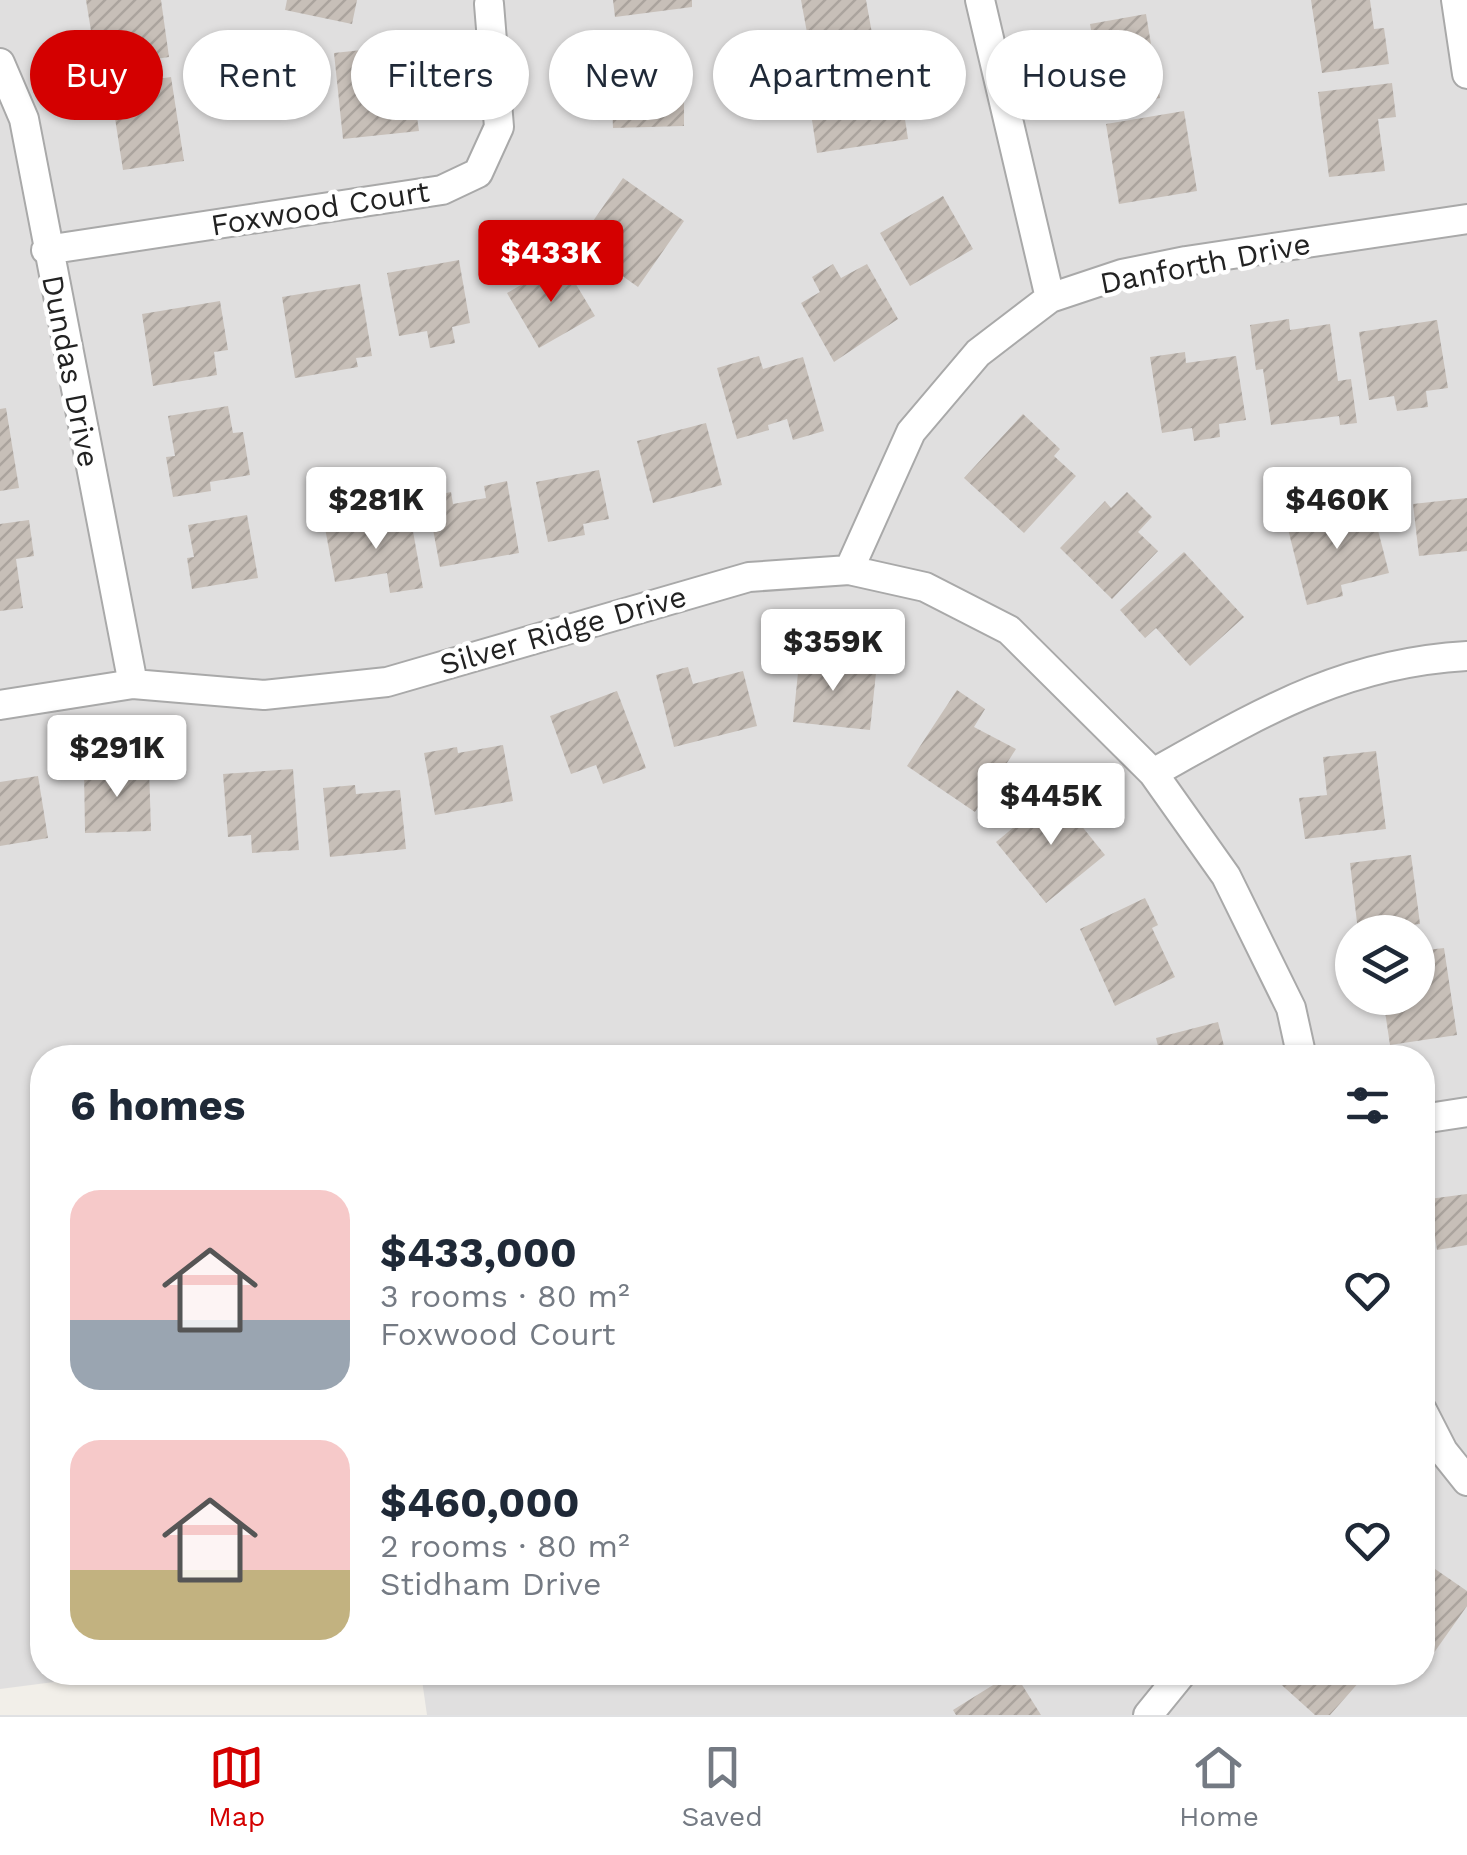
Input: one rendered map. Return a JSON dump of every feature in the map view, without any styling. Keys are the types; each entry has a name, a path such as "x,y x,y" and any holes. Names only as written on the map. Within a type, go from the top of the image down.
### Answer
{"street":[{"path":"980,0 1050,298"},
{"path":"1456,0 1467,74"},
{"name":"Foxwood Court","path":"46,250 442,190 478,173 499,127 490,4"},
{"name":"Dundas Drive","path":"0,63 24,119 46,250 134,684"},
{"name":"Danforth Drive","path":"849,570 911,432 978,353 1050,298 1122,274 1186,261 1467,219"},
{"name":"Silver Ridge Drive","path":"0,705 134,684 264,695 387,682 749,577 849,570 925,587 1009,630 1153,773 1226,876 1291,1008 1299,1045"},
{"path":"1153,773 1294,695 1387,666 1467,656"},
{"path":"1435,1118 1467,1112"},
{"path":"1435,1459 1467,1480"},
{"path":"1148,1715 1172,1685"}],"shaded area":[{"path":"0,0 1467,0 1467,1715 427,1715 423,1685 1435,1685 1435,1045 30,1045 30,1685 0,1689"}],"building":[{"path":"86,0 161,0 169,57 163,58 163,30 91,30"},
{"path":"287,0 357,0 352,24 285,10"},
{"path":"613,0 692,0 692,7 615,17"},
{"path":"801,0 866,0 871,30 807,30"},
{"path":"1311,0 1370,0 1374,29 1384,28 1389,64 1322,73"},
{"path":"1146,14 1149,30 1091,30 1090,24"},
{"path":"351,51 351,120 417,120 419,131 343,139 334,53"},
{"path":"171,77 184,161 123,170 115,120 163,120 163,78"},
{"path":"1392,83 1396,117 1378,119 1385,171 1329,177 1318,92"},
{"path":"1184,111 1197,191 1119,204 1106,124 1163,120 1163,114"},
{"path":"613,120 684,120 684,126 613,128"},
{"path":"812,120 905,120 908,139 817,153"},
{"path":"623,178 684,221 638,287 577,244"},
{"path":"943,196 973,249 910,286 880,233"},
{"path":"459,260 470,323 452,327 455,343 430,348 427,331 399,336 387,273"},
{"path":"562,261 595,316 539,348 507,293"},
{"path":"833,264 841,278 867,264 898,319 834,362 801,303 820,292 812,277"},
{"path":"360,284 372,356 356,358 358,367 295,378 282,297"},
{"path":"220,301 228,350 214,352 217,375 153,386 142,314"},
{"path":"1289,319 1290,330 1330,324 1338,381 1351,379 1357,423 1340,425 1339,416 1271,425 1263,369 1256,370 1250,325"},
{"path":"1437,320 1448,388 1426,391 1428,407 1397,411 1394,396 1369,400 1359,332"},
{"path":"1185,352 1186,363 1236,356 1246,420 1219,424 1220,437 1194,441 1192,428 1162,433 1150,357"},
{"path":"759,356 763,369 803,357 824,431 793,440 787,419 768,425 769,430 737,439 717,368"},
{"path":"228,406 233,433 243,432 250,475 210,482 211,491 173,497 166,457 175,456 168,416"},
{"path":"6,408 19,488 0,491 0,409"},
{"path":"1023,414 1060,449 1054,456 1076,476 1024,533 964,478"},
{"path":"706,423 722,485 653,503 637,441"},
{"path":"599,470 609,519 583,524 585,535 548,542 536,482"},
{"path":"507,481 519,553 440,567 427,497 451,492 453,504 486,498 484,486"},
{"path":"1127,492 1152,517 1138,532 1158,551 1112,599 1060,548 1105,501 1111,508"},
{"path":"1467,498 1467,551 1419,556 1413,504"},
{"path":"1371,503 1389,573 1341,585 1343,596 1307,605 1287,525"},
{"path":"410,514 423,588 390,593 387,573 335,582 325,528"},
{"path":"247,515 258,578 192,589 187,558 194,557 188,525"},
{"path":"29,520 34,556 16,559 23,608 0,611 0,524"},
{"path":"1184,552 1244,617 1190,666 1156,628 1145,638 1120,610"},
{"path":"800,653 836,656 834,669 876,673 870,730 793,722"},
{"path":"688,667 693,684 743,671 757,726 674,747 656,675"},
{"path":"957,690 985,709 974,727 1016,749 975,812 907,766"},
{"path":"617,691 646,768 603,784 596,765 571,774 550,716"},
{"path":"503,745 513,801 435,815 424,753 457,747 458,753"},
{"path":"1376,751 1386,829 1305,839 1299,798 1327,795 1323,757"},
{"path":"149,767 151,831 85,833 84,769"},
{"path":"293,769 299,850 252,853 251,835 228,837 223,774"},
{"path":"38,776 48,838 0,846 0,782"},
{"path":"355,785 356,794 400,790 406,849 330,857 323,788"},
{"path":"1055,793 1105,855 1046,903 996,842"},
{"path":"1411,855 1419,915 1356,915 1350,863"},
{"path":"1145,898 1158,925 1152,928 1175,977 1115,1006 1080,929"},
{"path":"1444,948 1457,1035 1390,1045 1386,1015 1435,1015 1435,949"},
{"path":"1218,1022 1224,1045 1158,1045 1156,1038"},
{"path":"1467,1194 1467,1245 1437,1250 1435,1198"},
{"path":"1435,1569 1467,1591 1467,1606 1435,1651"},
{"path":"993,1685 1022,1685 1041,1715 956,1715 953,1710"},
{"path":"1282,1685 1357,1685 1330,1715 1315,1715"}]}
